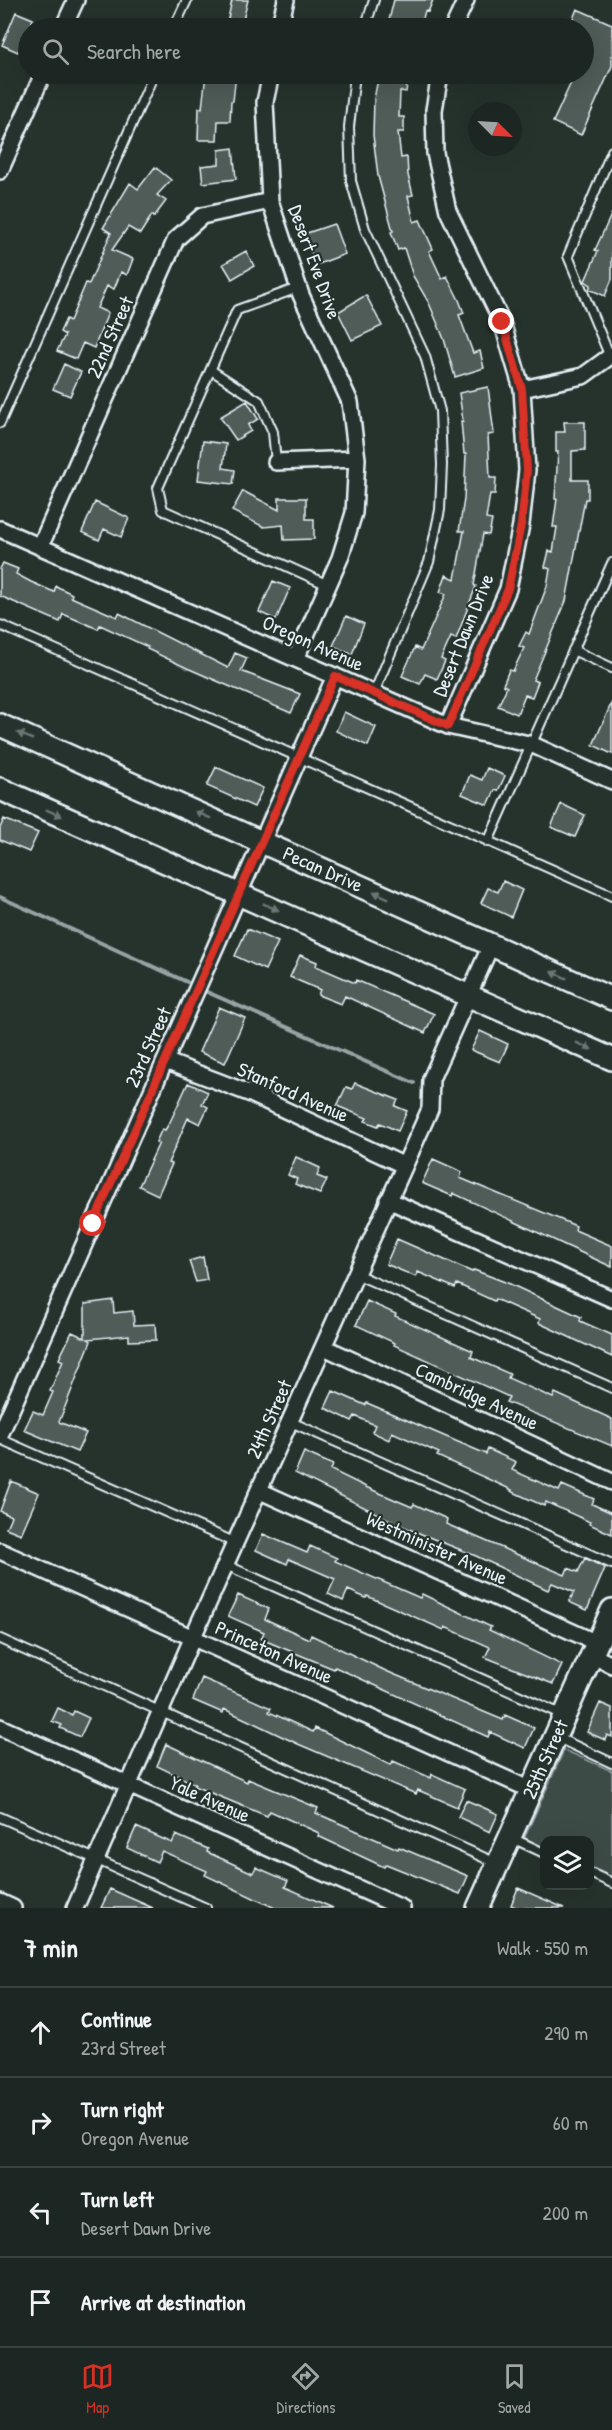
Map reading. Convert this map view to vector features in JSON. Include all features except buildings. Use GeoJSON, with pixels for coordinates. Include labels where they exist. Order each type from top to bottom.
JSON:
{"type":"FeatureCollection","features":[{"type":"Feature","properties":{"kind":"main road","name":"Pecan Drive"},"geometry":{"type":"LineString","coordinates":[[0,725],[612,999]]}},
{"type":"Feature","properties":{"kind":"main road"},"geometry":{"type":"LineString","coordinates":[[0,789],[612,1059]]}},
{"type":"Feature","properties":{"kind":"main road","name":"25th Street"},"geometry":{"type":"LineString","coordinates":[[478,1908],[612,1610]]}},
{"type":"Feature","properties":{"kind":"street"},"geometry":{"type":"LineString","coordinates":[[68,18],[76,0]]}},
{"type":"Feature","properties":{"kind":"street"},"geometry":{"type":"LineString","coordinates":[[282,18],[286,0]]}},
{"type":"Feature","properties":{"kind":"street"},"geometry":{"type":"LineString","coordinates":[[458,18],[466,0]]}},
{"type":"Feature","properties":{"kind":"street"},"geometry":{"type":"LineString","coordinates":[[0,171],[39,84]]}},
{"type":"Feature","properties":{"kind":"street","name":"Desert Eve Drive"},"geometry":{"type":"LineString","coordinates":[[269,84],[265,102],[270,201],[298,288],[350,402],[357,459],[354,513],[340,558],[297,658]]}},
{"type":"Feature","properties":{"kind":"street","name":"Desert Dawn Drive"},"geometry":{"type":"LineString","coordinates":[[438,84],[434,110],[435,153],[448,211],[502,322],[522,389],[527,471],[521,525],[508,589],[448,726]]}},
{"type":"Feature","properties":{"kind":"street","name":"22nd Street"},"geometry":{"type":"LineString","coordinates":[[40,547],[176,239],[202,216],[270,201]]}},
{"type":"Feature","properties":{"kind":"street"},"geometry":{"type":"LineString","coordinates":[[522,389],[584,376],[611,357]]}},
{"type":"Feature","properties":{"kind":"street"},"geometry":{"type":"LineString","coordinates":[[276,462],[357,459]]}},
{"type":"Feature","properties":{"kind":"street","name":"Oregon Avenue"},"geometry":{"type":"LineString","coordinates":[[0,529],[448,726],[533,745],[612,781]]}},
{"type":"Feature","properties":{"kind":"street","name":"23rd Street"},"geometry":{"type":"LineString","coordinates":[[0,1437],[335,676]]}},
{"type":"Feature","properties":{"kind":"street","name":"24th Street"},"geometry":{"type":"LineString","coordinates":[[75,1908],[192,1639],[430,1109],[431,1079],[491,945]]}},
{"type":"Feature","properties":{"kind":"street","name":"Stanford Avenue"},"geometry":{"type":"LineString","coordinates":[[165,1061],[251,1094],[403,1166]]}},
{"type":"Feature","properties":{"kind":"street"},"geometry":{"type":"LineString","coordinates":[[388,1200],[612,1299]]}},
{"type":"Feature","properties":{"kind":"street","name":"Cambridge Avenue"},"geometry":{"type":"LineString","coordinates":[[324,1347],[612,1482]]}},
{"type":"Feature","properties":{"kind":"street","name":"Westminister Avenue"},"geometry":{"type":"LineString","coordinates":[[260,1491],[594,1649],[612,1665]]}},
{"type":"Feature","properties":{"kind":"street","name":"Princeton Avenue"},"geometry":{"type":"LineString","coordinates":[[0,1551],[531,1790]]}},
{"type":"Feature","properties":{"kind":"street","name":"Yale Avenue"},"geometry":{"type":"LineString","coordinates":[[0,1727],[402,1908]]}},
{"type":"Feature","properties":{"kind":"street"},"geometry":{"type":"LineString","coordinates":[[0,1902],[13,1908]]}},
{"type":"Feature","properties":{"kind":"lane"},"geometry":{"type":"LineString","coordinates":[[179,18],[187,0]]}},
{"type":"Feature","properties":{"kind":"lane"},"geometry":{"type":"LineString","coordinates":[[368,18],[374,0]]}},
{"type":"Feature","properties":{"kind":"lane"},"geometry":{"type":"LineString","coordinates":[[0,423],[150,84]]}},
{"type":"Feature","properties":{"kind":"lane"},"geometry":{"type":"LineString","coordinates":[[354,84],[349,127],[351,181],[365,229],[425,356],[440,411],[442,465],[440,510],[429,562],[374,693]]}},
{"type":"Feature","properties":{"kind":"lane"},"geometry":{"type":"LineString","coordinates":[[611,357],[568,256],[612,151]]}},
{"type":"Feature","properties":{"kind":"lane"},"geometry":{"type":"LineString","coordinates":[[298,288],[237,310],[158,488],[163,510],[328,585]]}},
{"type":"Feature","properties":{"kind":"lane"},"geometry":{"type":"LineString","coordinates":[[211,370],[259,401],[273,432],[276,462]]}},
{"type":"Feature","properties":{"kind":"lane"},"geometry":{"type":"LineString","coordinates":[[488,842],[612,563]]}},
{"type":"Feature","properties":{"kind":"lane"},"geometry":{"type":"LineString","coordinates":[[0,625],[612,896]]}},
{"type":"Feature","properties":{"kind":"lane"},"geometry":{"type":"LineString","coordinates":[[573,650],[612,668]]}},
{"type":"Feature","properties":{"kind":"lane"},"geometry":{"type":"LineString","coordinates":[[356,1274],[612,1388]]}},
{"type":"Feature","properties":{"kind":"lane"},"geometry":{"type":"LineString","coordinates":[[291,1422],[612,1564]]}},
{"type":"Feature","properties":{"kind":"lane"},"geometry":{"type":"LineString","coordinates":[[0,1437],[236,1543]]}},
{"type":"Feature","properties":{"kind":"lane"},"geometry":{"type":"LineString","coordinates":[[226,1565],[564,1716]]}},
{"type":"Feature","properties":{"kind":"lane"},"geometry":{"type":"LineString","coordinates":[[0,1639],[498,1863]]}},
{"type":"Feature","properties":{"kind":"lane"},"geometry":{"type":"LineString","coordinates":[[555,1737],[612,1763]]}},
{"type":"Feature","properties":{"kind":"lane"},"geometry":{"type":"LineString","coordinates":[[0,1817],[206,1908]]}},
{"type":"Feature","properties":{"kind":"lane"},"geometry":{"type":"LineString","coordinates":[[510,1837],[540,1851]]}},
{"type":"Feature","properties":{"kind":"lane"},"geometry":{"type":"LineString","coordinates":[[594,1875],[612,1883]]}},
{"type":"Feature","properties":{"kind":"shaded area"},"geometry":{"type":"Polygon","coordinates":[[[564,1750],[612,1771],[612,1877],[594,1869],[594,1836],[540,1836],[540,1846],[524,1839],[564,1750]]]}},
{"type":"Feature","properties":{"kind":"waterway"},"geometry":{"type":"LineString","coordinates":[[0,897],[187,982]]}},
{"type":"Feature","properties":{"kind":"waterway"},"geometry":{"type":"LineString","coordinates":[[207,992],[414,1083]]}},
{"type":"Feature","properties":{"kind":"route"},"geometry":{"type":"LineString","coordinates":[[93,1224],[335,676],[448,726],[508,589],[521,525],[527,471],[522,389],[502,322]]}}]}
